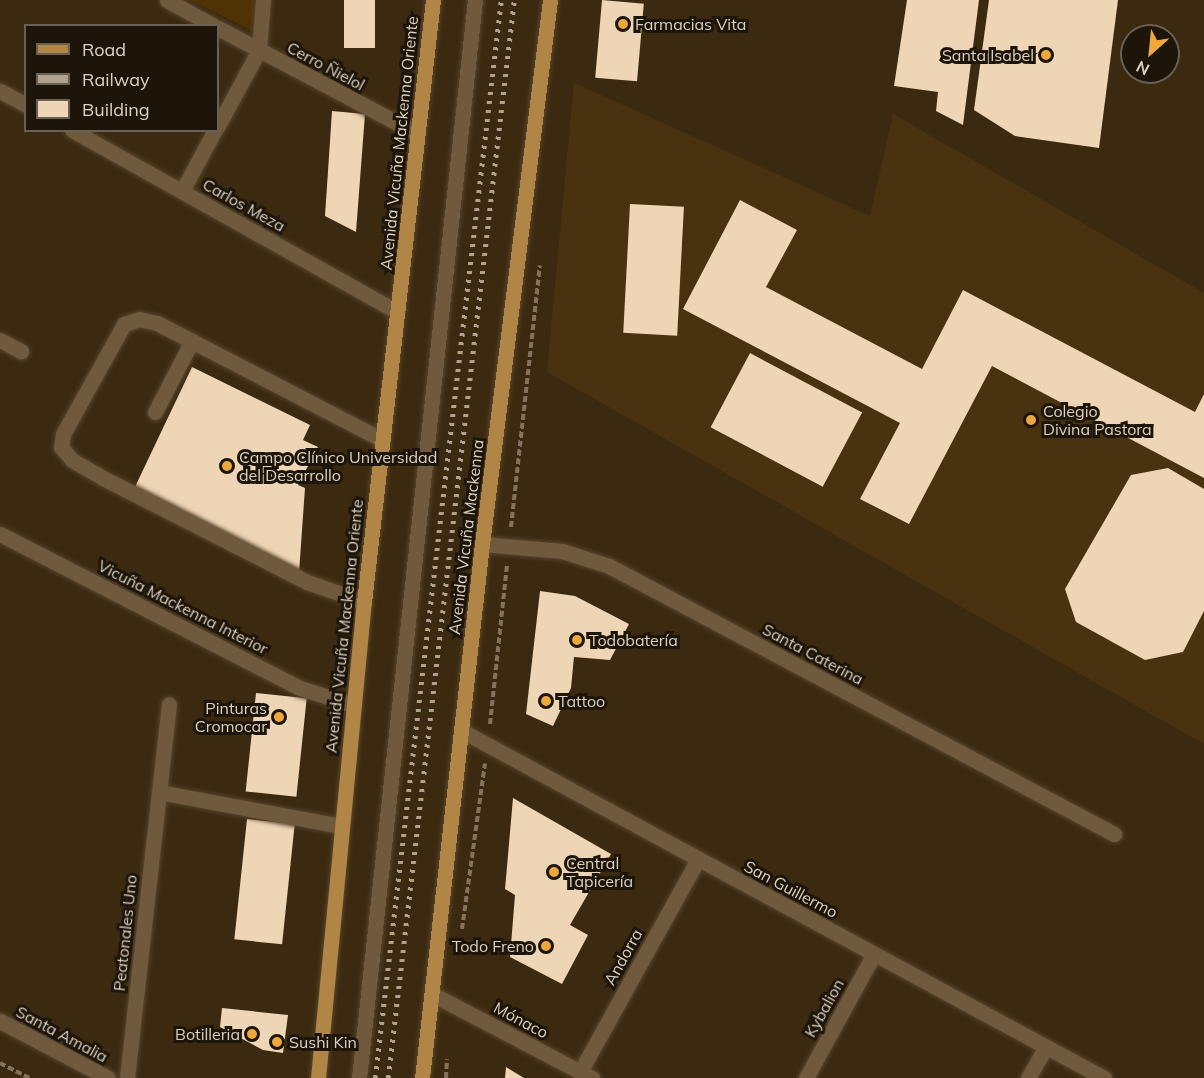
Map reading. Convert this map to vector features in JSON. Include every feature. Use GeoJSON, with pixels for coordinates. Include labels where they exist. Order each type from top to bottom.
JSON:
{"type":"FeatureCollection","features":[{"type":"Feature","properties":{"kind":"main road","name":"Avenida Vicuña Mackenna Oriente"},"geometry":{"type":"LineString","coordinates":[[318,1078],[353,705],[433,0]]}},
{"type":"Feature","properties":{"kind":"main road","name":"Avenida Vicuña Mackenna"},"geometry":{"type":"LineString","coordinates":[[422,1078],[482,544],[550,0]]}},
{"type":"Feature","properties":{"kind":"street","name":"Cerro Ñielol"},"geometry":{"type":"LineString","coordinates":[[167,0],[212,24]]}},
{"type":"Feature","properties":{"kind":"street"},"geometry":{"type":"LineString","coordinates":[[219,124],[259,50],[263,0]]}},
{"type":"Feature","properties":{"kind":"street"},"geometry":{"type":"LineString","coordinates":[[359,1078],[475,0]]}},
{"type":"Feature","properties":{"kind":"street","name":"Cerro Ñielol"},"geometry":{"type":"LineString","coordinates":[[219,28],[418,134]]}},
{"type":"Feature","properties":{"kind":"street"},"geometry":{"type":"LineString","coordinates":[[0,91],[24,104]]}},
{"type":"Feature","properties":{"kind":"street","name":"Carlos Meza"},"geometry":{"type":"LineString","coordinates":[[76,132],[398,312]]}},
{"type":"Feature","properties":{"kind":"street"},"geometry":{"type":"LineString","coordinates":[[182,191],[214,132]]}},
{"type":"Feature","properties":{"kind":"street"},"geometry":{"type":"LineString","coordinates":[[364,602],[307,582],[103,478],[72,460],[60,447],[63,434],[124,324],[139,319],[192,341],[383,440]]}},
{"type":"Feature","properties":{"kind":"street"},"geometry":{"type":"LineString","coordinates":[[0,340],[21,351]]}},
{"type":"Feature","properties":{"kind":"street"},"geometry":{"type":"LineString","coordinates":[[155,412],[192,341]]}},
{"type":"Feature","properties":{"kind":"street","name":"Vicuña Mackenna Interior"},"geometry":{"type":"LineString","coordinates":[[0,534],[300,688],[353,705]]}},
{"type":"Feature","properties":{"kind":"street","name":"Santa Caterina"},"geometry":{"type":"LineString","coordinates":[[482,544],[562,551],[609,566],[1114,834]]}},
{"type":"Feature","properties":{"kind":"street","name":"Peatonales Uno"},"geometry":{"type":"LineString","coordinates":[[127,1078],[169,704]]}},
{"type":"Feature","properties":{"kind":"street","name":"San Guillermo"},"geometry":{"type":"LineString","coordinates":[[462,731],[1104,1078]]}},
{"type":"Feature","properties":{"kind":"street"},"geometry":{"type":"LineString","coordinates":[[159,792],[341,826]]}},
{"type":"Feature","properties":{"kind":"street","name":"Andorra"},"geometry":{"type":"LineString","coordinates":[[586,1075],[698,859]]}},
{"type":"Feature","properties":{"kind":"street","name":"Kybalion"},"geometry":{"type":"LineString","coordinates":[[806,1078],[874,954]]}},
{"type":"Feature","properties":{"kind":"street","name":"Mónaco"},"geometry":{"type":"LineString","coordinates":[[432,994],[586,1075]]}},
{"type":"Feature","properties":{"kind":"street","name":"Santa Amalia"},"geometry":{"type":"LineString","coordinates":[[0,1021],[108,1078]]}},
{"type":"Feature","properties":{"kind":"street"},"geometry":{"type":"LineString","coordinates":[[1028,1078],[1046,1047]]}},
{"type":"Feature","properties":{"kind":"path"},"geometry":{"type":"LineString","coordinates":[[0,1063],[29,1078]]}},
{"type":"Feature","properties":{"kind":"shaded area"},"geometry":{"type":"Polygon","coordinates":[[[190,0],[260,0],[257,33],[190,0]]]}},
{"type":"Feature","properties":{"kind":"shaded area","name":"Colegio Divina Pastora"},"geometry":{"type":"Polygon","coordinates":[[[574,83],[870,216],[893,114],[1204,293],[1204,744],[547,372],[574,83]],[[750,353],[710,427],[822,487],[862,413],[750,353]]]}},
{"type":"Feature","properties":{"kind":"building"},"geometry":{"type":"Polygon","coordinates":[[[344,0],[375,0],[375,48],[344,48],[344,0]]]}},
{"type":"Feature","properties":{"kind":"building"},"geometry":{"type":"Polygon","coordinates":[[[602,0],[644,4],[637,81],[595,78],[602,0]]]}},
{"type":"Feature","properties":{"kind":"building"},"geometry":{"type":"Polygon","coordinates":[[[907,0],[979,0],[963,125],[936,111],[938,92],[894,86],[907,0]]]}},
{"type":"Feature","properties":{"kind":"building","name":"Santa Isabel"},"geometry":{"type":"Polygon","coordinates":[[[989,0],[1118,0],[1099,148],[1015,136],[974,110],[989,0]]]}},
{"type":"Feature","properties":{"kind":"building"},"geometry":{"type":"Polygon","coordinates":[[[332,111],[365,114],[356,232],[325,216],[332,111]]]}},
{"type":"Feature","properties":{"kind":"building"},"geometry":{"type":"Polygon","coordinates":[[[740,200],[797,230],[766,287],[922,369],[963,290],[1195,412],[1204,394],[1204,478],[992,366],[909,524],[860,499],[900,423],[683,309],[740,200]]]}},
{"type":"Feature","properties":{"kind":"building"},"geometry":{"type":"Polygon","coordinates":[[[630,204],[684,207],[677,336],[623,333],[630,204]]]}},
{"type":"Feature","properties":{"kind":"building"},"geometry":{"type":"Polygon","coordinates":[[[750,353],[862,413],[823,487],[711,427],[750,353]]]}},
{"type":"Feature","properties":{"kind":"building","name":"Campo Clínico Universidad del Desarrollo"},"geometry":{"type":"Polygon","coordinates":[[[192,367],[310,425],[303,440],[318,447],[298,485],[305,488],[299,573],[134,489],[192,367]]]}},
{"type":"Feature","properties":{"kind":"building"},"geometry":{"type":"Polygon","coordinates":[[[1168,468],[1204,489],[1204,611],[1183,652],[1145,660],[1076,622],[1065,589],[1131,475],[1168,468]]]}},
{"type":"Feature","properties":{"kind":"building","name":"Todobatería"},"geometry":{"type":"Polygon","coordinates":[[[540,591],[575,596],[629,624],[610,660],[574,657],[571,688],[553,726],[526,714],[540,591]]]}},
{"type":"Feature","properties":{"kind":"building"},"geometry":{"type":"Polygon","coordinates":[[[256,693],[307,698],[296,797],[246,791],[256,693]]]}},
{"type":"Feature","properties":{"kind":"building","name":"Central Tapicería"},"geometry":{"type":"Polygon","coordinates":[[[513,798],[611,854],[570,925],[588,935],[562,984],[510,957],[515,895],[505,889],[513,798]]]}},
{"type":"Feature","properties":{"kind":"building"},"geometry":{"type":"Polygon","coordinates":[[[247,819],[295,824],[282,944],[234,939],[247,819]]]}},
{"type":"Feature","properties":{"kind":"building"},"geometry":{"type":"Polygon","coordinates":[[[222,1008],[288,1015],[283,1053],[263,1050],[220,1027],[222,1008]]]}},
{"type":"Feature","properties":{"kind":"building"},"geometry":{"type":"Polygon","coordinates":[[[506,1067],[524,1078],[505,1078],[506,1067]]]}},
{"type":"Feature","properties":{"kind":"railway"},"geometry":{"type":"LineString","coordinates":[[375,1078],[501,0]]}},
{"type":"Feature","properties":{"kind":"railway"},"geometry":{"type":"LineString","coordinates":[[388,1078],[514,0]]}},
{"type":"Feature","properties":{"kind":"place","name":"Farmacias Vita"},"geometry":{"type":"Point","coordinates":[623,24]}},
{"type":"Feature","properties":{"kind":"place","name":"Santa Isabel"},"geometry":{"type":"Point","coordinates":[1046,55]}},
{"type":"Feature","properties":{"kind":"place","name":"Colegio Divina Pastora"},"geometry":{"type":"Point","coordinates":[1031,420]}},
{"type":"Feature","properties":{"kind":"place","name":"Campo Clínico Universidad del Desarrollo"},"geometry":{"type":"Point","coordinates":[227,466]}},
{"type":"Feature","properties":{"kind":"place","name":"Todobatería"},"geometry":{"type":"Point","coordinates":[577,640]}},
{"type":"Feature","properties":{"kind":"place","name":"Tattoo"},"geometry":{"type":"Point","coordinates":[546,701]}},
{"type":"Feature","properties":{"kind":"place","name":"Pinturas Cromocar"},"geometry":{"type":"Point","coordinates":[279,717]}},
{"type":"Feature","properties":{"kind":"place","name":"Central Tapicería"},"geometry":{"type":"Point","coordinates":[554,872]}},
{"type":"Feature","properties":{"kind":"place","name":"Todo Freno"},"geometry":{"type":"Point","coordinates":[546,946]}},
{"type":"Feature","properties":{"kind":"place","name":"Botilleria"},"geometry":{"type":"Point","coordinates":[252,1034]}},
{"type":"Feature","properties":{"kind":"place","name":"Sushi Kin"},"geometry":{"type":"Point","coordinates":[277,1042]}}]}
